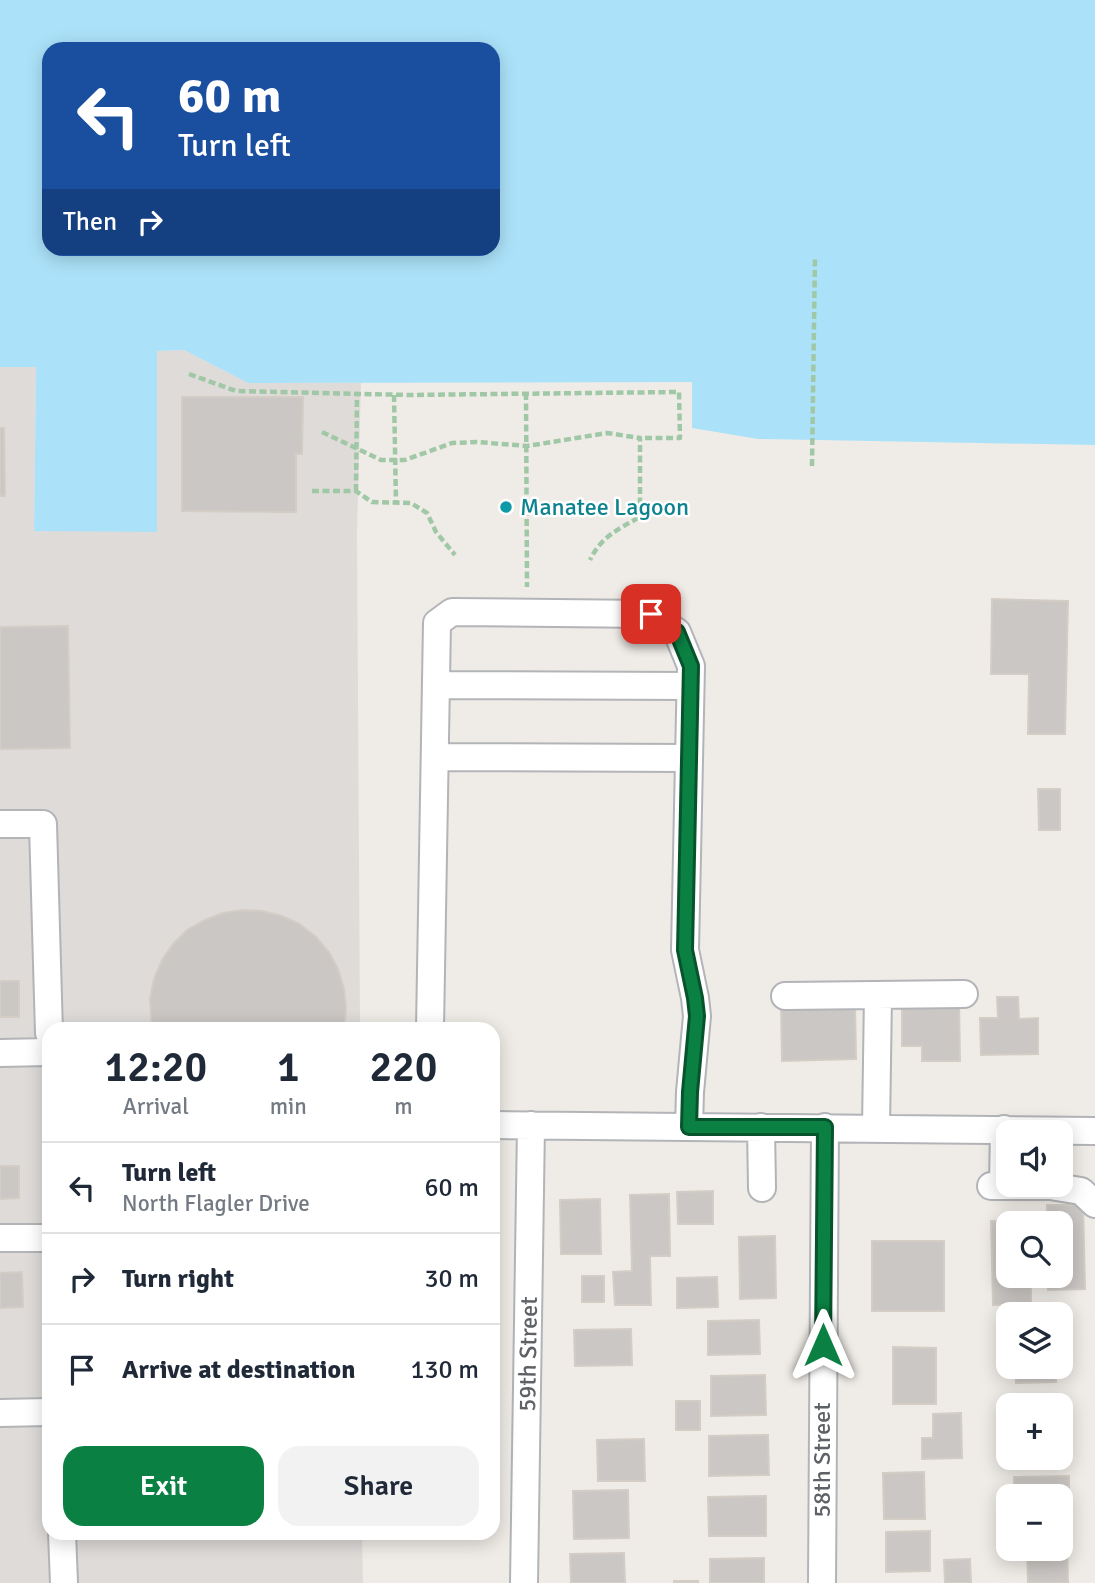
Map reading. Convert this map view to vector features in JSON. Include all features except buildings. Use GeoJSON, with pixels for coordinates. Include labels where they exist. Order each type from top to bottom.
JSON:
{"type":"FeatureCollection","features":[{"type":"Feature","properties":{"kind":"street"},"geometry":{"type":"LineString","coordinates":[[430,1022],[436,623],[452,612],[651,614],[677,632],[691,666],[685,950],[697,1016],[689,1127]]}},
{"type":"Feature","properties":{"kind":"street"},"geometry":{"type":"LineString","coordinates":[[436,685],[690,685]]}},
{"type":"Feature","properties":{"kind":"street"},"geometry":{"type":"LineString","coordinates":[[435,757],[689,758]]}},
{"type":"Feature","properties":{"kind":"street"},"geometry":{"type":"LineString","coordinates":[[0,824],[43,824],[49,1022]]}},
{"type":"Feature","properties":{"kind":"street"},"geometry":{"type":"LineString","coordinates":[[785,996],[964,994]]}},
{"type":"Feature","properties":{"kind":"street"},"geometry":{"type":"LineString","coordinates":[[876,1128],[878,995]]}},
{"type":"Feature","properties":{"kind":"street"},"geometry":{"type":"LineString","coordinates":[[0,1053],[42,1052]]}},
{"type":"Feature","properties":{"kind":"street"},"geometry":{"type":"LineString","coordinates":[[500,1125],[996,1129]]}},
{"type":"Feature","properties":{"kind":"street","name":"59th Street"},"geometry":{"type":"LineString","coordinates":[[524,1583],[531,1125]]}},
{"type":"Feature","properties":{"kind":"street"},"geometry":{"type":"LineString","coordinates":[[761,1127],[762,1188]]}},
{"type":"Feature","properties":{"kind":"street","name":"58th Street"},"geometry":{"type":"LineString","coordinates":[[822,1583],[825,1127]]}},
{"type":"Feature","properties":{"kind":"street"},"geometry":{"type":"LineString","coordinates":[[1073,1130],[1095,1130]]}},
{"type":"Feature","properties":{"kind":"street"},"geometry":{"type":"LineString","coordinates":[[1073,1190],[1081,1191],[1095,1204]]}},
{"type":"Feature","properties":{"kind":"street"},"geometry":{"type":"LineString","coordinates":[[0,1238],[42,1238]]}},
{"type":"Feature","properties":{"kind":"street"},"geometry":{"type":"LineString","coordinates":[[0,1413],[42,1412]]}},
{"type":"Feature","properties":{"kind":"street"},"geometry":{"type":"LineString","coordinates":[[62,1540],[64,1583]]}},
{"type":"Feature","properties":{"kind":"path"},"geometry":{"type":"LineString","coordinates":[[812,466],[815,256]]}},
{"type":"Feature","properties":{"kind":"path"},"geometry":{"type":"LineString","coordinates":[[189,374],[236,391],[394,395],[679,391],[680,438],[640,438],[607,433],[527,446],[452,443],[405,460],[380,460],[322,432]]}},
{"type":"Feature","properties":{"kind":"path"},"geometry":{"type":"LineString","coordinates":[[526,393],[528,612]]}},
{"type":"Feature","properties":{"kind":"path"},"geometry":{"type":"LineString","coordinates":[[356,491],[357,394]]}},
{"type":"Feature","properties":{"kind":"path"},"geometry":{"type":"LineString","coordinates":[[394,395],[393,460],[396,503]]}},
{"type":"Feature","properties":{"kind":"path"},"geometry":{"type":"LineString","coordinates":[[590,560],[596,547],[606,536],[640,517],[640,438]]}},
{"type":"Feature","properties":{"kind":"path"},"geometry":{"type":"LineString","coordinates":[[312,491],[356,491],[372,502],[411,503],[427,513],[436,531],[455,555]]}},
{"type":"Feature","properties":{"kind":"shaded area"},"geometry":{"type":"Polygon","coordinates":[[[184,350],[248,383],[361,383],[357,532],[360,1022],[42,1022],[42,1540],[362,1540],[363,1583],[0,1583],[0,367],[36,366],[34,531],[157,531],[157,351],[184,350]]]}},
{"type":"Feature","properties":{"kind":"water"},"geometry":{"type":"Polygon","coordinates":[[[0,0],[1095,0],[1095,445],[758,439],[692,428],[692,382],[248,383],[184,350],[157,351],[157,532],[34,531],[36,367],[0,367],[0,0]]]}},
{"type":"Feature","properties":{"kind":"place","name":"Manatee Lagoon"},"geometry":{"type":"Point","coordinates":[506,507]}},
{"type":"Feature","properties":{"kind":"route"},"geometry":{"type":"LineString","coordinates":[[651,614],[677,632],[691,666],[685,950],[697,1016],[689,1127],[825,1127],[823,1345]]}}]}
